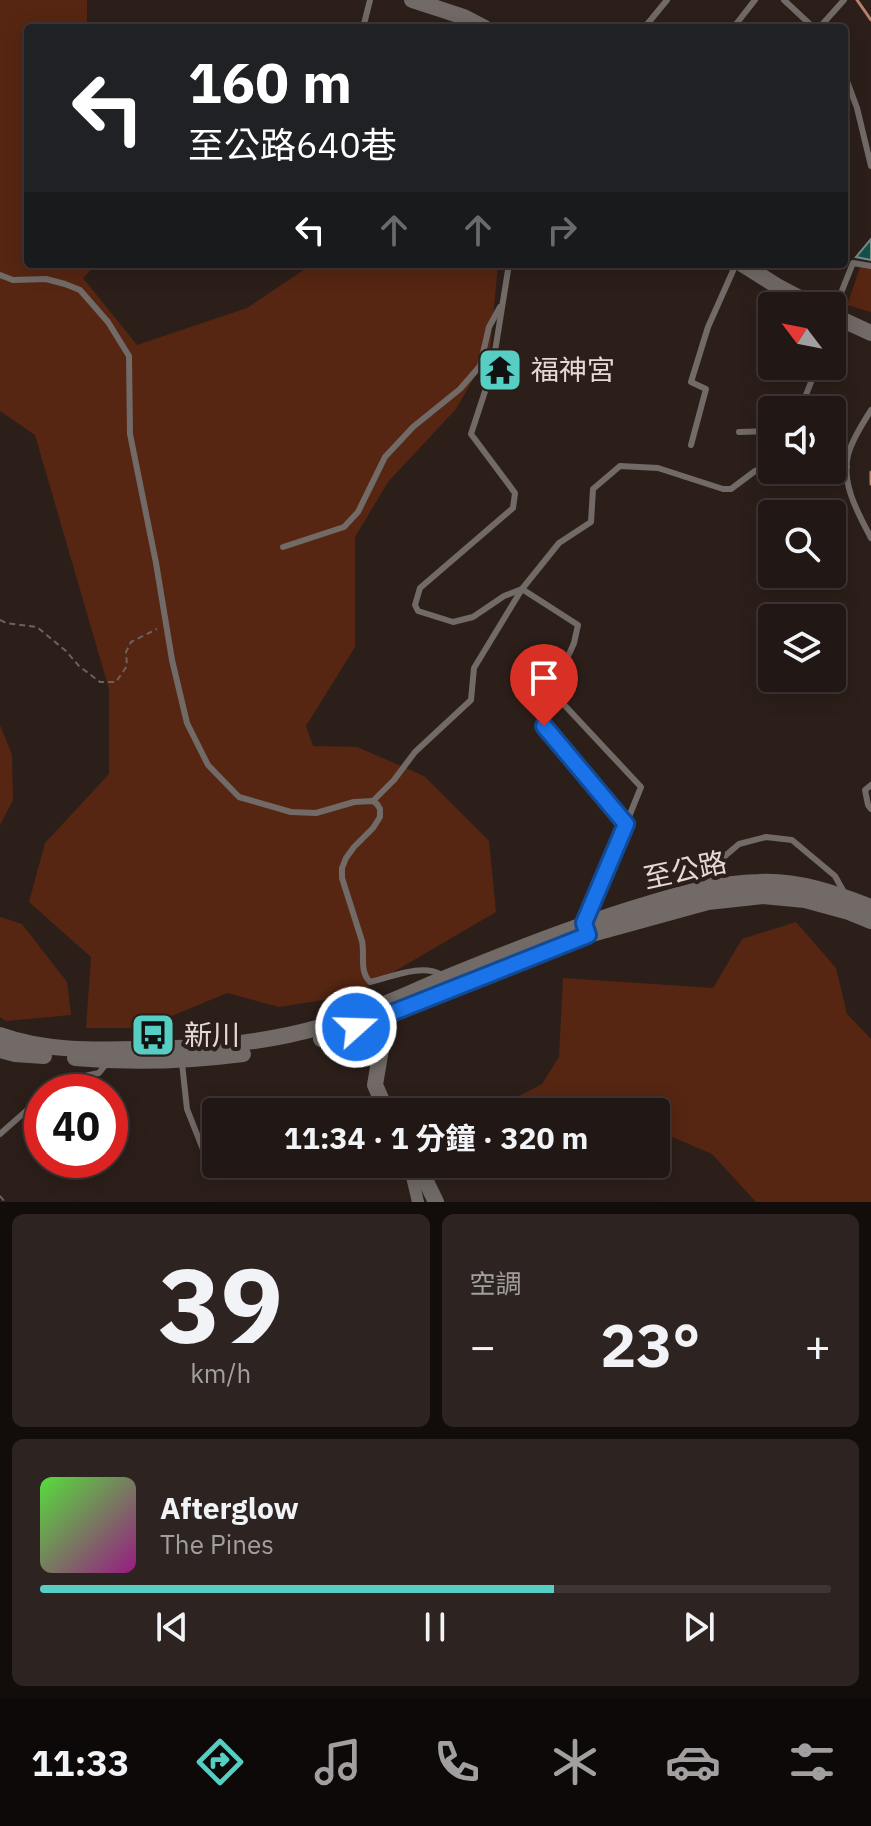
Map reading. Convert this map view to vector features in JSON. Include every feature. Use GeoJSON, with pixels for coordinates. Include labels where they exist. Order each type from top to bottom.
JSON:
{"type":"FeatureCollection","features":[{"type":"Feature","properties":{"kind":"street"},"geometry":{"type":"LineString","coordinates":[[412,0],[477,24]]}},
{"type":"Feature","properties":{"kind":"street"},"geometry":{"type":"LineString","coordinates":[[748,268],[788,292]]}},
{"type":"Feature","properties":{"kind":"street"},"geometry":{"type":"LineString","coordinates":[[846,324],[871,333]]}},
{"type":"Feature","properties":{"kind":"street","name":"至公路"},"geometry":{"type":"LineString","coordinates":[[0,1035],[13,1051],[182,1054],[216,1058],[283,1049],[329,1036],[586,929],[760,882],[801,885],[871,907]]}},
{"type":"Feature","properties":{"kind":"street","name":"至公路"},"geometry":{"type":"LineString","coordinates":[[707,895],[805,900],[871,921]]}},
{"type":"Feature","properties":{"kind":"street"},"geometry":{"type":"LineString","coordinates":[[381,1098],[375,1085],[384,1031],[382,1012]]}},
{"type":"Feature","properties":{"kind":"street"},"geometry":{"type":"LineString","coordinates":[[414,1178],[418,1202]]}},
{"type":"Feature","properties":{"kind":"street"},"geometry":{"type":"LineString","coordinates":[[424,1178],[436,1202]]}},
{"type":"Feature","properties":{"kind":"lane"},"geometry":{"type":"LineString","coordinates":[[364,24],[370,0]]}},
{"type":"Feature","properties":{"kind":"lane"},"geometry":{"type":"LineString","coordinates":[[647,24],[667,0]]}},
{"type":"Feature","properties":{"kind":"lane"},"geometry":{"type":"LineString","coordinates":[[736,24],[755,0]]}},
{"type":"Feature","properties":{"kind":"lane"},"geometry":{"type":"LineString","coordinates":[[784,0],[811,24]]}},
{"type":"Feature","properties":{"kind":"lane"},"geometry":{"type":"LineString","coordinates":[[820,24],[844,0]]}},
{"type":"Feature","properties":{"kind":"lane"},"geometry":{"type":"LineString","coordinates":[[848,84],[871,166]]}},
{"type":"Feature","properties":{"kind":"lane"},"geometry":{"type":"LineString","coordinates":[[843,292],[853,263],[871,266]]}},
{"type":"Feature","properties":{"kind":"lane"},"geometry":{"type":"LineString","coordinates":[[508,268],[492,370],[471,434],[515,493],[513,508],[420,588],[415,605],[418,611],[453,622],[473,617],[504,596],[522,589]]}},
{"type":"Feature","properties":{"kind":"lane"},"geometry":{"type":"LineString","coordinates":[[691,445],[706,389],[691,382],[708,327],[734,268]]}},
{"type":"Feature","properties":{"kind":"lane"},"geometry":{"type":"LineString","coordinates":[[0,275],[13,280],[46,279],[80,290],[108,322],[129,356],[130,434],[172,660],[187,723],[208,765],[239,797],[291,812],[316,813],[354,802],[373,801],[415,752],[471,700],[474,668],[522,589],[559,543],[591,522],[593,489],[620,466],[658,468],[723,489],[731,489],[758,470]]}},
{"type":"Feature","properties":{"kind":"lane"},"geometry":{"type":"LineString","coordinates":[[283,547],[344,527],[358,512],[385,457],[413,427],[460,389],[480,366],[489,327],[503,300]]}},
{"type":"Feature","properties":{"kind":"lane"},"geometry":{"type":"LineString","coordinates":[[871,410],[848,454],[846,480],[871,538]]}},
{"type":"Feature","properties":{"kind":"lane"},"geometry":{"type":"LineString","coordinates":[[739,432],[758,431]]}},
{"type":"Feature","properties":{"kind":"lane"},"geometry":{"type":"LineString","coordinates":[[522,589],[578,625],[544,726],[626,824]]}},
{"type":"Feature","properties":{"kind":"lane"},"geometry":{"type":"LineString","coordinates":[[555,695],[641,787],[586,929]]}},
{"type":"Feature","properties":{"kind":"lane"},"geometry":{"type":"LineString","coordinates":[[871,785],[865,790],[871,809]]}},
{"type":"Feature","properties":{"kind":"lane"},"geometry":{"type":"LineString","coordinates":[[373,801],[380,809],[380,817],[354,847],[342,868],[342,878],[362,941],[365,977],[370,982],[433,969],[449,984]]}},
{"type":"Feature","properties":{"kind":"lane"},"geometry":{"type":"LineString","coordinates":[[707,895],[712,867],[739,844],[766,837],[792,840],[835,876],[847,897]]}},
{"type":"Feature","properties":{"kind":"lane"},"geometry":{"type":"LineString","coordinates":[[182,1054],[187,1109],[202,1147]]}},
{"type":"Feature","properties":{"kind":"lane"},"geometry":{"type":"LineString","coordinates":[[94,1074],[99,1073],[109,1055]]}},
{"type":"Feature","properties":{"kind":"lane"},"geometry":{"type":"LineString","coordinates":[[0,1134],[24,1113]]}},
{"type":"Feature","properties":{"kind":"path"},"geometry":{"type":"LineString","coordinates":[[0,620],[37,627],[100,682],[116,682],[127,666],[126,652],[131,642],[166,626]]}},
{"type":"Feature","properties":{"kind":"path"},"geometry":{"type":"LineString","coordinates":[[0,1196],[5,1202]]}},
{"type":"Feature","properties":{"kind":"shaded area"},"geometry":{"type":"Polygon","coordinates":[[[0,0],[87,0],[87,24],[24,24],[24,268],[93,268],[83,278],[137,345],[247,308],[306,268],[498,268],[490,350],[456,409],[388,482],[355,537],[355,647],[306,726],[313,746],[357,747],[424,776],[489,841],[496,912],[354,995],[279,1007],[227,993],[143,1028],[86,1028],[91,957],[29,902],[45,843],[109,774],[109,689],[35,435],[0,411],[0,0]]]}},
{"type":"Feature","properties":{"kind":"shaded area"},"geometry":{"type":"Polygon","coordinates":[[[862,262],[871,265],[871,312],[847,305],[862,262]]]}},
{"type":"Feature","properties":{"kind":"shaded area"},"geometry":{"type":"Polygon","coordinates":[[[0,725],[12,755],[13,800],[0,825],[0,725]]]}},
{"type":"Feature","properties":{"kind":"shaded area"},"geometry":{"type":"Polygon","coordinates":[[[0,917],[22,924],[67,982],[71,1015],[6,1021],[0,1017],[0,917]]]}},
{"type":"Feature","properties":{"kind":"shaded area"},"geometry":{"type":"Polygon","coordinates":[[[796,922],[836,968],[847,1014],[871,1039],[871,1202],[756,1202],[712,1154],[670,1136],[670,1098],[515,1098],[542,1084],[559,1057],[563,978],[713,988],[742,939],[796,922]]]}},
{"type":"Feature","properties":{"kind":"building"},"geometry":{"type":"Polygon","coordinates":[[[871,239],[871,260],[856,257],[871,239]]]}},
{"type":"Feature","properties":{"kind":"waterway"},"geometry":{"type":"LineString","coordinates":[[857,0],[871,20]]}},
{"type":"Feature","properties":{"kind":"waterway"},"geometry":{"type":"LineString","coordinates":[[871,472],[871,484]]}},
{"type":"Feature","properties":{"kind":"place","name":"福神宮"},"geometry":{"type":"Point","coordinates":[500,370]}},
{"type":"Feature","properties":{"kind":"place","name":"新川"},"geometry":{"type":"Point","coordinates":[153,1035]}},
{"type":"Feature","properties":{"kind":"route"},"geometry":{"type":"LineString","coordinates":[[356,1027],[588,935],[584,923],[626,824],[544,726]]}}]}
